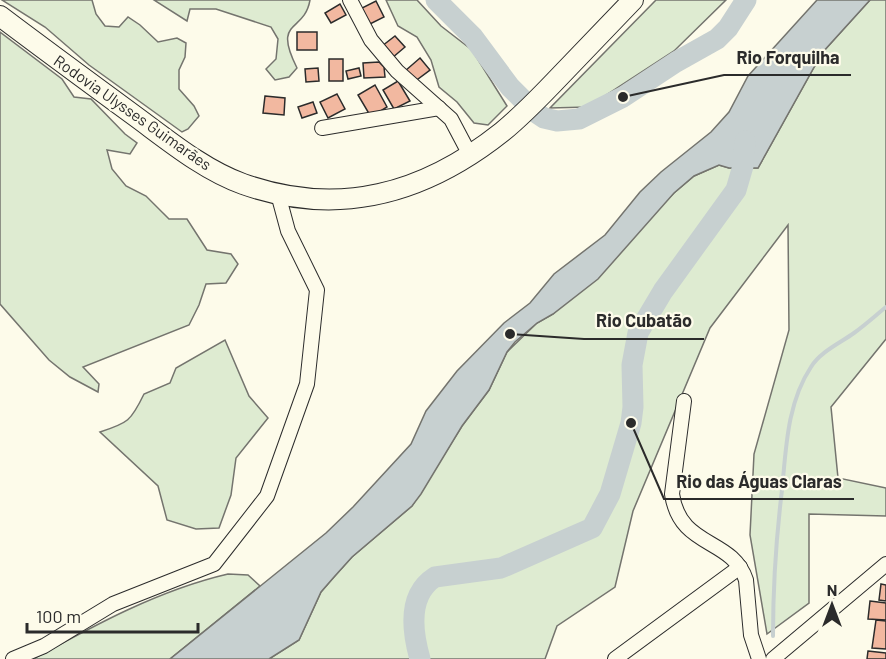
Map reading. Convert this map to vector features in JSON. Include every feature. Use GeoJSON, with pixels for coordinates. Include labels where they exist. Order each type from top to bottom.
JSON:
{"type":"FeatureCollection","features":[{"type":"Feature","properties":{"kind":"highway","name":"Rodovia Ulysses Guimarães"},"geometry":{"type":"LineString","coordinates":[[0,16],[169,141],[210,168],[242,184],[278,194],[316,199],[355,200],[392,192],[439,175],[489,142],[518,119],[633,0]]}},
{"type":"Feature","properties":{"kind":"street"},"geometry":{"type":"LineString","coordinates":[[350,0],[371,40],[397,71],[451,119],[470,155]]}},
{"type":"Feature","properties":{"kind":"street"},"geometry":{"type":"LineString","coordinates":[[322,128],[439,108]]}},
{"type":"Feature","properties":{"kind":"street"},"geometry":{"type":"LineString","coordinates":[[13,659],[44,646],[113,604],[214,564],[267,496],[307,384],[317,290],[288,231],[278,194]]}},
{"type":"Feature","properties":{"kind":"street"},"geometry":{"type":"LineString","coordinates":[[684,401],[672,494],[674,504],[686,528],[726,554],[740,567],[746,580],[751,635],[759,659]]}},
{"type":"Feature","properties":{"kind":"street"},"geometry":{"type":"LineString","coordinates":[[773,659],[886,564]]}},
{"type":"Feature","properties":{"kind":"street"},"geometry":{"type":"LineString","coordinates":[[615,659],[740,567]]}},
{"type":"Feature","properties":{"kind":"green space"},"geometry":{"type":"Polygon","coordinates":[[[2,0],[92,0],[96,14],[105,26],[119,27],[128,17],[158,42],[177,38],[186,43],[185,57],[179,70],[179,89],[194,106],[199,116],[188,129],[182,132],[89,65],[45,27],[2,0]]]}},
{"type":"Feature","properties":{"kind":"green space"},"geometry":{"type":"Polygon","coordinates":[[[154,0],[310,0],[307,11],[289,33],[290,52],[297,68],[289,77],[275,80],[266,69],[276,59],[278,39],[271,27],[216,9],[190,9],[187,21],[154,0]]]}},
{"type":"Feature","properties":{"kind":"green space"},"geometry":{"type":"Polygon","coordinates":[[[386,0],[417,0],[441,26],[472,50],[507,106],[488,125],[474,123],[457,102],[439,87],[431,60],[417,37],[398,26],[386,0]]]}},
{"type":"Feature","properties":{"kind":"green space"},"geometry":{"type":"Polygon","coordinates":[[[656,0],[726,0],[674,51],[588,107],[550,108],[656,0]]]}},
{"type":"Feature","properties":{"kind":"green space"},"geometry":{"type":"Polygon","coordinates":[[[870,0],[886,0],[886,339],[831,407],[838,478],[886,488],[886,516],[809,514],[809,603],[767,634],[750,535],[754,454],[789,330],[788,225],[710,328],[633,511],[615,587],[557,626],[545,659],[269,659],[299,640],[321,592],[352,557],[412,506],[462,426],[489,390],[507,352],[537,323],[553,314],[674,193],[694,176],[719,165],[729,168],[758,168],[822,53],[870,0]]]}},
{"type":"Feature","properties":{"kind":"green space"},"geometry":{"type":"Polygon","coordinates":[[[0,32],[62,79],[74,97],[91,99],[137,143],[130,154],[107,150],[112,169],[126,186],[146,196],[169,219],[187,219],[207,250],[231,254],[238,264],[226,283],[206,284],[189,325],[83,367],[99,384],[98,392],[70,377],[49,360],[0,304],[0,32]]]}},
{"type":"Feature","properties":{"kind":"green space"},"geometry":{"type":"Polygon","coordinates":[[[225,340],[249,396],[268,418],[236,458],[231,495],[219,528],[196,529],[167,520],[158,486],[100,432],[128,420],[144,394],[170,383],[176,368],[225,340]]]}},
{"type":"Feature","properties":{"kind":"green space"},"geometry":{"type":"Polygon","coordinates":[[[228,574],[248,575],[260,586],[170,659],[33,659],[104,621],[152,599],[228,574]]]}},
{"type":"Feature","properties":{"kind":"shaded area"},"geometry":{"type":"Polygon","coordinates":[[[817,0],[870,0],[822,53],[758,168],[729,168],[719,165],[694,176],[674,193],[598,279],[553,314],[537,323],[515,342],[507,352],[489,390],[462,426],[421,494],[412,506],[352,557],[321,592],[299,640],[269,659],[170,659],[326,533],[353,507],[411,444],[426,411],[457,371],[504,323],[530,303],[554,274],[605,235],[640,192],[661,172],[711,132],[729,112],[748,76],[817,0]]]}},
{"type":"Feature","properties":{"kind":"building"},"geometry":{"type":"Polygon","coordinates":[[[376,1],[384,17],[368,25],[360,9],[376,1]]]}},
{"type":"Feature","properties":{"kind":"building"},"geometry":{"type":"Polygon","coordinates":[[[340,4],[346,15],[331,23],[325,13],[340,4]]]}},
{"type":"Feature","properties":{"kind":"building"},"geometry":{"type":"Polygon","coordinates":[[[297,32],[317,32],[317,50],[297,50],[297,32]]]}},
{"type":"Feature","properties":{"kind":"building"},"geometry":{"type":"Polygon","coordinates":[[[395,36],[405,47],[392,58],[382,46],[395,36]]]}},
{"type":"Feature","properties":{"kind":"building"},"geometry":{"type":"Polygon","coordinates":[[[420,58],[430,70],[414,82],[405,71],[420,58]]]}},
{"type":"Feature","properties":{"kind":"building"},"geometry":{"type":"Polygon","coordinates":[[[329,59],[343,59],[343,81],[329,81],[329,59]]]}},
{"type":"Feature","properties":{"kind":"building"},"geometry":{"type":"Polygon","coordinates":[[[379,62],[384,67],[385,77],[364,78],[363,63],[379,62]]]}},
{"type":"Feature","properties":{"kind":"building"},"geometry":{"type":"Polygon","coordinates":[[[318,68],[319,81],[306,82],[305,69],[318,68]]]}},
{"type":"Feature","properties":{"kind":"building"},"geometry":{"type":"Polygon","coordinates":[[[359,68],[361,76],[348,79],[346,71],[359,68]]]}},
{"type":"Feature","properties":{"kind":"building"},"geometry":{"type":"Polygon","coordinates":[[[398,81],[410,101],[394,109],[383,90],[398,81]]]}},
{"type":"Feature","properties":{"kind":"building"},"geometry":{"type":"Polygon","coordinates":[[[375,85],[387,107],[371,117],[358,95],[375,85]]]}},
{"type":"Feature","properties":{"kind":"building"},"geometry":{"type":"Polygon","coordinates":[[[337,94],[345,109],[328,118],[320,102],[337,94]]]}},
{"type":"Feature","properties":{"kind":"building"},"geometry":{"type":"Polygon","coordinates":[[[265,96],[285,98],[284,115],[263,113],[265,96]]]}},
{"type":"Feature","properties":{"kind":"building"},"geometry":{"type":"Polygon","coordinates":[[[313,102],[317,113],[302,118],[298,107],[313,102]]]}},
{"type":"Feature","properties":{"kind":"building"},"geometry":{"type":"Polygon","coordinates":[[[881,584],[886,585],[886,601],[879,600],[881,584]]]}},
{"type":"Feature","properties":{"kind":"building"},"geometry":{"type":"Polygon","coordinates":[[[870,601],[886,603],[886,620],[868,619],[870,601]]]}},
{"type":"Feature","properties":{"kind":"building"},"geometry":{"type":"Polygon","coordinates":[[[876,620],[886,621],[886,649],[872,648],[876,620]]]}},
{"type":"Feature","properties":{"kind":"building"},"geometry":{"type":"Polygon","coordinates":[[[868,651],[886,653],[886,659],[867,659],[868,651]]]}},
{"type":"Feature","properties":{"kind":"waterway"},"geometry":{"type":"LineString","coordinates":[[436,0],[473,37],[510,87],[535,112],[544,118],[557,121],[579,119],[623,97],[676,62],[717,39],[728,28],[746,0]]}},
{"type":"Feature","properties":{"kind":"waterway"},"geometry":{"type":"LineString","coordinates":[[420,659],[414,625],[416,603],[420,593],[435,577],[501,568],[592,528],[610,494],[631,423],[632,365],[638,333],[663,291],[736,190],[743,166],[745,141]]}},
{"type":"Feature","properties":{"kind":"waterway"},"geometry":{"type":"LineString","coordinates":[[773,636],[778,527],[789,427],[797,396],[815,362],[886,307]]}},
{"type":"Feature","properties":{"kind":"place","name":"Rio Forquilha"},"geometry":{"type":"Point","coordinates":[623,97]}},
{"type":"Feature","properties":{"kind":"place","name":"Rio Cubatão"},"geometry":{"type":"Point","coordinates":[510,334]}},
{"type":"Feature","properties":{"kind":"place","name":"Rio das Águas Claras"},"geometry":{"type":"Point","coordinates":[631,423]}}]}
